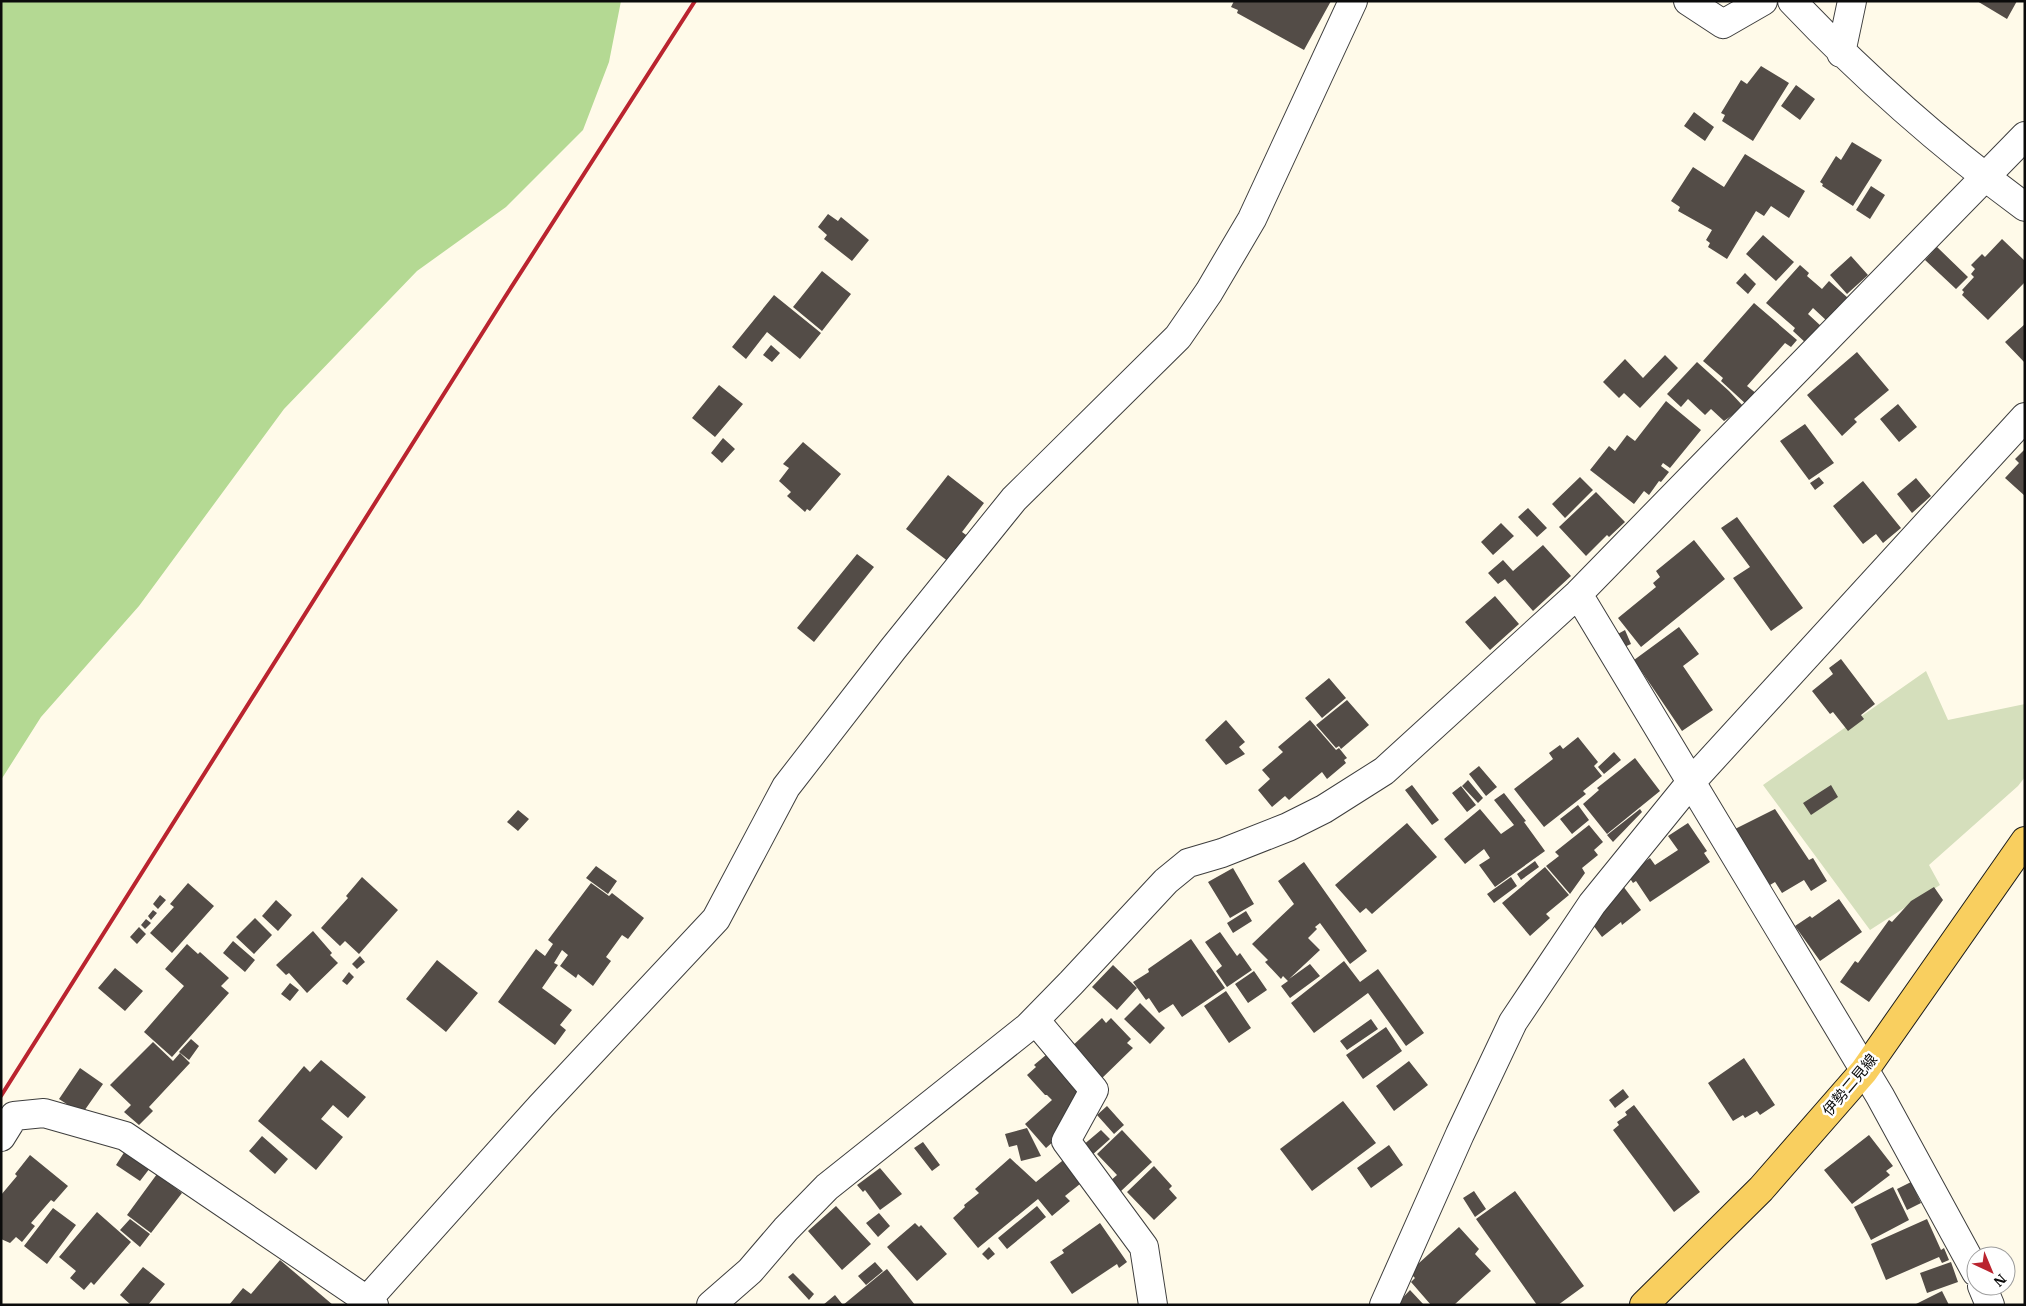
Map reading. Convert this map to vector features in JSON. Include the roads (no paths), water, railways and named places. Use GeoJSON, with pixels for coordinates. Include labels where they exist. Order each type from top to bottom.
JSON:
{"type":"FeatureCollection","features":[{"type":"Feature","properties":{"kind":"main road","name":"伊勢二見線"},"geometry":{"type":"LineString","coordinates":[[1644,1305],[1762,1189],[1864,1071],[2025,841]]}},
{"type":"Feature","properties":{"kind":"street"},"geometry":{"type":"LineString","coordinates":[[1,1137],[14,1116],[44,1113],[125,1136],[371,1302],[541,1106],[716,919],[786,787],[893,649],[1014,499],[1178,337],[1209,292],[1252,219],[1353,1]]}},
{"type":"Feature","properties":{"kind":"street"},"geometry":{"type":"LineString","coordinates":[[1688,1],[1722,24],[1763,1]]}},
{"type":"Feature","properties":{"kind":"street"},"geometry":{"type":"LineString","coordinates":[[1792,1],[1841,53],[1911,118],[1985,178],[2025,207]]}},
{"type":"Feature","properties":{"kind":"street"},"geometry":{"type":"LineString","coordinates":[[1841,53],[1852,1]]}},
{"type":"Feature","properties":{"kind":"street"},"geometry":{"type":"LineString","coordinates":[[711,1305],[750,1271],[786,1228],[827,1187],[1035,1020],[1166,881],[1188,864],[1288,827],[1324,809],[1384,771],[1578,594],[2025,136]]}},
{"type":"Feature","properties":{"kind":"street"},"geometry":{"type":"LineString","coordinates":[[1384,1305],[1460,1134],[1514,1022],[1592,904],[1691,782],[2025,417]]}},
{"type":"Feature","properties":{"kind":"street"},"geometry":{"type":"LineString","coordinates":[[1578,594],[1864,1071],[1966,1254]]}},
{"type":"Feature","properties":{"kind":"street"},"geometry":{"type":"LineString","coordinates":[[1035,1020],[1094,1090],[1066,1141],[1144,1247],[1153,1305]]}},
{"type":"Feature","properties":{"kind":"railway"},"geometry":{"type":"LineString","coordinates":[[1,1096],[505,297],[695,1]]}}]}
